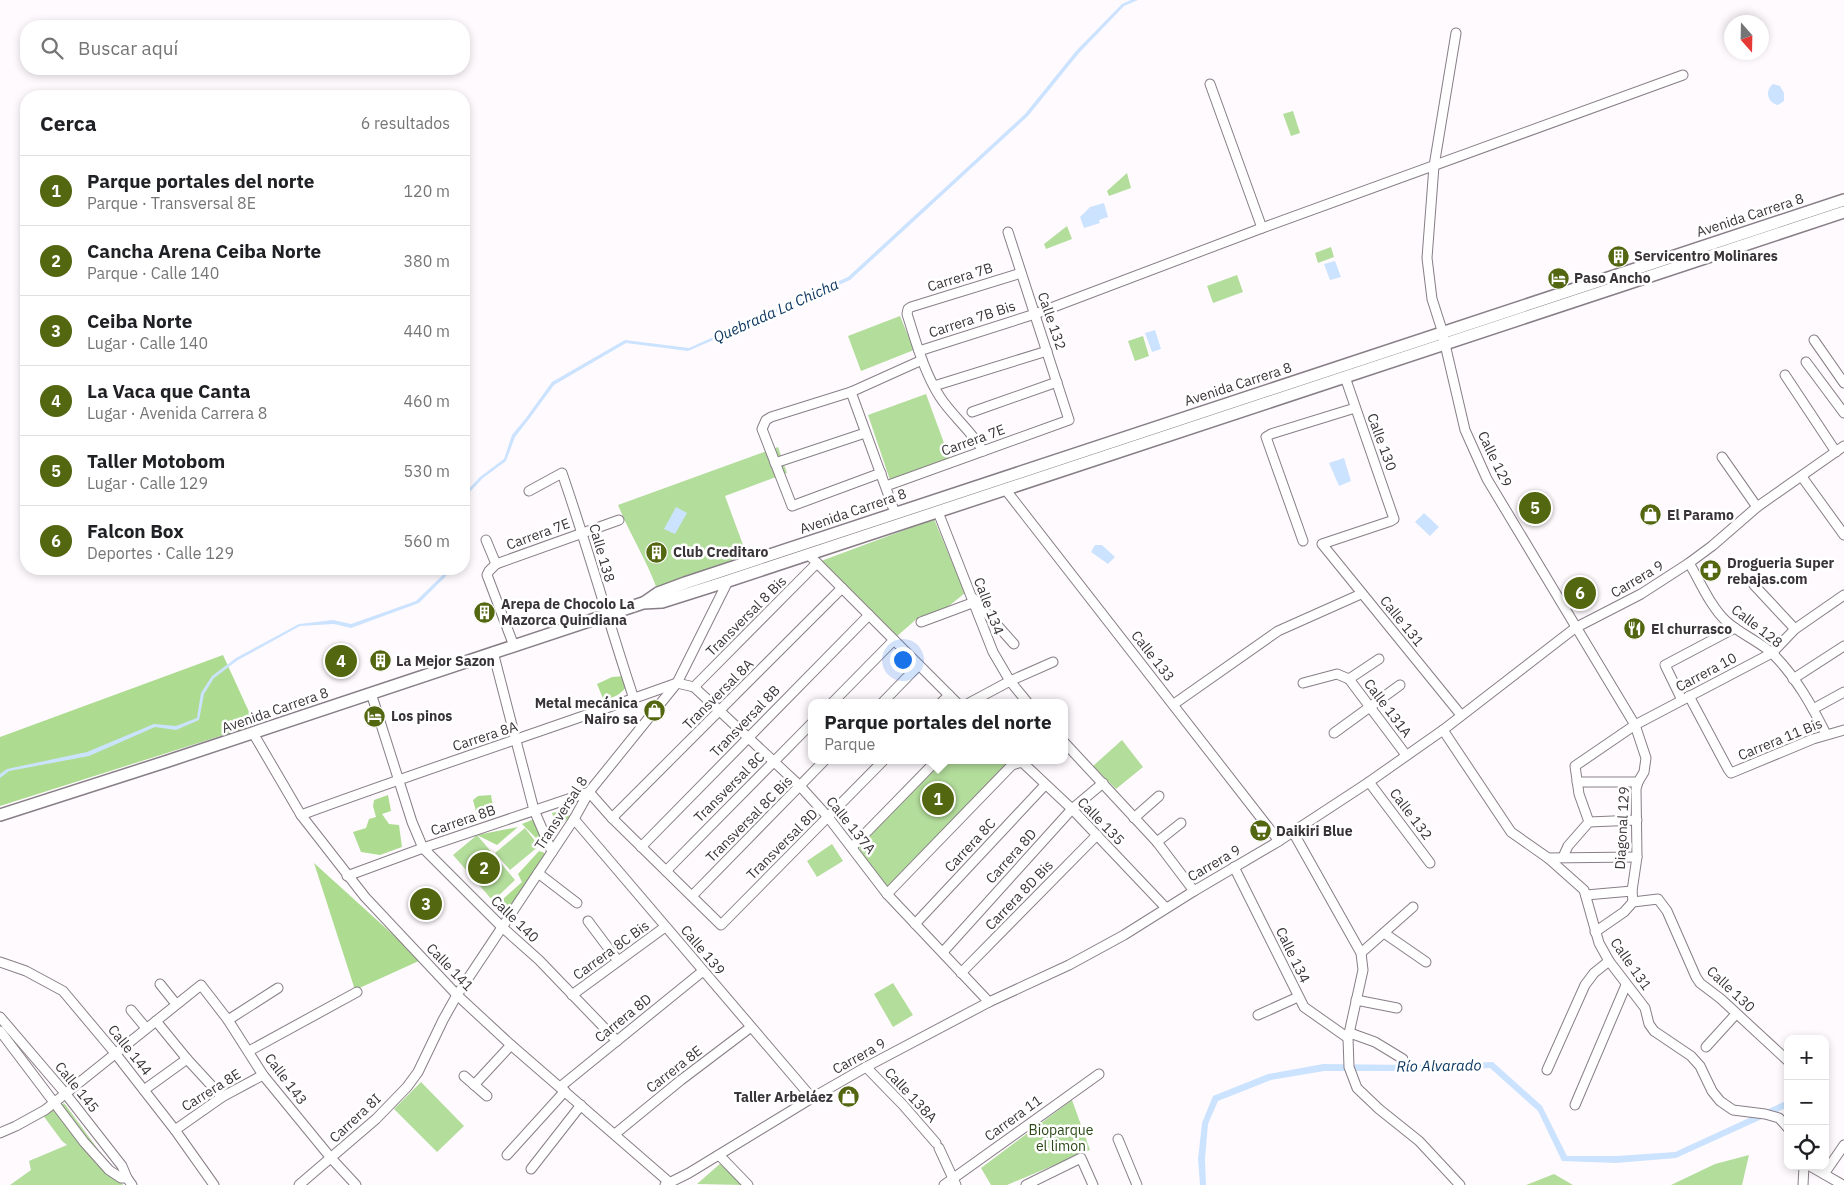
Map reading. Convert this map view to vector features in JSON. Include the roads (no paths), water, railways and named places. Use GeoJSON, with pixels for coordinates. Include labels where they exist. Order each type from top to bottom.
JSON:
{"type":"FeatureCollection","features":[{"type":"Feature","properties":{"kind":"main road","name":"Avenida Carrera 8"},"geometry":{"type":"LineString","coordinates":[[0,815],[606,616],[643,603],[658,593],[684,583],[895,512],[1844,200]]}},
{"type":"Feature","properties":{"kind":"main road","name":"Avenida Carrera 8"},"geometry":{"type":"LineString","coordinates":[[643,603],[662,602],[728,581],[1844,212]]}},
{"type":"Feature","properties":{"kind":"street"},"geometry":{"type":"LineString","coordinates":[[1442,332],[1432,299],[1427,258],[1434,166],[1456,33]]}},
{"type":"Feature","properties":{"kind":"street","name":"Carrera 7B Bis"},"geometry":{"type":"LineString","coordinates":[[919,351],[1034,314],[1262,228],[1683,76]]}},
{"type":"Feature","properties":{"kind":"street"},"geometry":{"type":"LineString","coordinates":[[1210,84],[1262,228]]}},
{"type":"Feature","properties":{"kind":"street","name":"Calle 132"},"geometry":{"type":"LineString","coordinates":[[1008,232],[1069,420]]}},
{"type":"Feature","properties":{"kind":"street","name":"Carrera 7B"},"geometry":{"type":"LineString","coordinates":[[919,351],[907,314],[911,307],[1021,272]]}},
{"type":"Feature","properties":{"kind":"street","name":"Calle 129"},"geometry":{"type":"LineString","coordinates":[[1442,332],[1465,430],[1487,479],[1635,725],[1646,758]]}},
{"type":"Feature","properties":{"kind":"street"},"geometry":{"type":"LineString","coordinates":[[1814,340],[1844,383]]}},
{"type":"Feature","properties":{"kind":"street"},"geometry":{"type":"LineString","coordinates":[[919,351],[934,386],[952,414],[967,428],[983,451]]}},
{"type":"Feature","properties":{"kind":"street"},"geometry":{"type":"LineString","coordinates":[[934,386],[1047,351]]}},
{"type":"Feature","properties":{"kind":"street"},"geometry":{"type":"LineString","coordinates":[[881,473],[792,506],[762,429],[766,420],[771,417],[850,392],[922,360]]}},
{"type":"Feature","properties":{"kind":"street"},"geometry":{"type":"LineString","coordinates":[[1806,362],[1844,413]]}},
{"type":"Feature","properties":{"kind":"street"},"geometry":{"type":"LineString","coordinates":[[1786,375],[1840,449]]}},
{"type":"Feature","properties":{"kind":"street","name":"Calle 130"},"geometry":{"type":"LineString","coordinates":[[1322,544],[1391,522],[1394,519],[1345,377]]}},
{"type":"Feature","properties":{"kind":"street"},"geometry":{"type":"LineString","coordinates":[[972,412],[1057,382]]}},
{"type":"Feature","properties":{"kind":"street"},"geometry":{"type":"LineString","coordinates":[[850,392],[895,512]]}},
{"type":"Feature","properties":{"kind":"street"},"geometry":{"type":"LineString","coordinates":[[1303,541],[1266,437],[1355,408]]}},
{"type":"Feature","properties":{"kind":"street","name":"Carrera 7E"},"geometry":{"type":"LineString","coordinates":[[886,486],[1069,420]]}},
{"type":"Feature","properties":{"kind":"street"},"geometry":{"type":"LineString","coordinates":[[775,464],[866,433]]}},
{"type":"Feature","properties":{"kind":"street","name":"Carrera 9"},"geometry":{"type":"LineString","coordinates":[[668,1184],[866,1067],[989,1002],[1069,965],[1124,935],[1194,891],[1280,841],[1443,730],[1575,628],[1641,594],[1689,563],[1757,508],[1840,449]]}},
{"type":"Feature","properties":{"kind":"street"},"geometry":{"type":"LineString","coordinates":[[1722,457],[1757,508]]}},
{"type":"Feature","properties":{"kind":"street","name":"Calle 138"},"geometry":{"type":"LineString","coordinates":[[529,490],[562,472],[583,533],[606,616],[634,699]]}},
{"type":"Feature","properties":{"kind":"street"},"geometry":{"type":"LineString","coordinates":[[1802,477],[1844,535]]}},
{"type":"Feature","properties":{"kind":"street","name":"Calle 133"},"geometry":{"type":"LineString","coordinates":[[1004,490],[1280,841]]}},
{"type":"Feature","properties":{"kind":"street","name":"Calle 134"},"geometry":{"type":"LineString","coordinates":[[938,512],[993,652],[1010,681],[1025,699]]}},
{"type":"Feature","properties":{"kind":"street","name":"Carrera 7E"},"geometry":{"type":"LineString","coordinates":[[496,564],[619,520]]}},
{"type":"Feature","properties":{"kind":"street"},"geometry":{"type":"LineString","coordinates":[[486,540],[496,564],[487,575],[514,646]]}},
{"type":"Feature","properties":{"kind":"street","name":"Calle 131"},"geometry":{"type":"LineString","coordinates":[[1322,544],[1461,715]]}},
{"type":"Feature","properties":{"kind":"street"},"geometry":{"type":"LineString","coordinates":[[808,554],[953,699]]}},
{"type":"Feature","properties":{"kind":"street","name":"Transversal 8 Bis"},"geometry":{"type":"LineString","coordinates":[[694,687],[818,563]]}},
{"type":"Feature","properties":{"kind":"street","name":"Calle 128"},"geometry":{"type":"LineString","coordinates":[[1689,563],[1717,611],[1726,621],[1772,654],[1794,679],[1826,734]]}},
{"type":"Feature","properties":{"kind":"street","name":"Transversal 8"},"geometry":{"type":"LineString","coordinates":[[422,1064],[442,1020],[457,995],[574,819],[589,792],[677,683],[728,581]]}},
{"type":"Feature","properties":{"kind":"street"},"geometry":{"type":"LineString","coordinates":[[1754,585],[1794,629]]}},
{"type":"Feature","properties":{"kind":"street","name":"Transversal 8A"},"geometry":{"type":"LineString","coordinates":[[612,818],[842,588]]}},
{"type":"Feature","properties":{"kind":"street"},"geometry":{"type":"LineString","coordinates":[[1174,704],[1278,631],[1361,594]]}},
{"type":"Feature","properties":{"kind":"street","name":"Carrera 10"},"geometry":{"type":"LineString","coordinates":[[1577,782],[1575,766],[1635,725],[1772,654],[1794,629],[1844,595]]}},
{"type":"Feature","properties":{"kind":"street"},"geometry":{"type":"LineString","coordinates":[[921,622],[971,598],[1014,644]]}},
{"type":"Feature","properties":{"kind":"street","name":"Transversal 8B"},"geometry":{"type":"LineString","coordinates":[[641,847],[869,614]]}},
{"type":"Feature","properties":{"kind":"street"},"geometry":{"type":"LineString","coordinates":[[1685,698],[1665,665],[1735,628]]}},
{"type":"Feature","properties":{"kind":"street"},"geometry":{"type":"LineString","coordinates":[[836,699],[894,640]]}},
{"type":"Feature","properties":{"kind":"street"},"geometry":{"type":"LineString","coordinates":[[1794,679],[1844,646]]}},
{"type":"Feature","properties":{"kind":"street"},"geometry":{"type":"LineString","coordinates":[[493,652],[534,810],[552,852]]}},
{"type":"Feature","properties":{"kind":"street"},"geometry":{"type":"LineString","coordinates":[[1303,683],[1337,674],[1349,678],[1379,659]]}},
{"type":"Feature","properties":{"kind":"street"},"geometry":{"type":"LineString","coordinates":[[976,699],[1010,681],[1053,662]]}},
{"type":"Feature","properties":{"kind":"street"},"geometry":{"type":"LineString","coordinates":[[886,699],[919,665]]}},
{"type":"Feature","properties":{"kind":"street","name":"Calle 131A"},"geometry":{"type":"LineString","coordinates":[[1349,678],[1406,755]]}},
{"type":"Feature","properties":{"kind":"street"},"geometry":{"type":"LineString","coordinates":[[677,683],[694,687]]}},
{"type":"Feature","properties":{"kind":"street","name":"Carrera 8A"},"geometry":{"type":"LineString","coordinates":[[301,815],[398,779],[516,740],[677,683]]}},
{"type":"Feature","properties":{"kind":"street"},"geometry":{"type":"LineString","coordinates":[[1334,733],[1400,685]]}},
{"type":"Feature","properties":{"kind":"street","name":"Calle 137A"},"geometry":{"type":"LineString","coordinates":[[694,687],[800,786],[828,817],[887,894],[989,1002]]}},
{"type":"Feature","properties":{"kind":"street"},"geometry":{"type":"LineString","coordinates":[[1813,709],[1844,692]]}},
{"type":"Feature","properties":{"kind":"street","name":"Calle 140"},"geometry":{"type":"LineString","coordinates":[[371,694],[415,830],[423,848],[538,960],[617,1041]]}},
{"type":"Feature","properties":{"kind":"street"},"geometry":{"type":"LineString","coordinates":[[945,699],[949,695]]}},
{"type":"Feature","properties":{"kind":"street","name":"Carrera 11 Bis"},"geometry":{"type":"LineString","coordinates":[[1685,698],[1731,772],[1826,734],[1844,730]]}},
{"type":"Feature","properties":{"kind":"street","name":"Transversal 8C"},"geometry":{"type":"LineString","coordinates":[[666,871],[808,727]]}},
{"type":"Feature","properties":{"kind":"street","name":"Calle 131"},"geometry":{"type":"LineString","coordinates":[[1443,730],[1511,832],[1548,858],[1584,890],[1595,932],[1609,961],[1645,1008],[1646,1018],[1654,1032],[1691,1056],[1700,1066],[1712,1091],[1720,1101],[1733,1110],[1765,1114],[1779,1118],[1785,1125]]}},
{"type":"Feature","properties":{"kind":"street","name":"Calle 141"},"geometry":{"type":"LineString","coordinates":[[253,733],[301,815],[347,876],[457,995],[511,1045],[615,1134],[668,1184]]}},
{"type":"Feature","properties":{"kind":"street"},"geometry":{"type":"LineString","coordinates":[[1068,746],[1157,842],[1194,891]]}},
{"type":"Feature","properties":{"kind":"street","name":"Diagonal 129"},"geometry":{"type":"LineString","coordinates":[[1633,902],[1632,891],[1637,856],[1638,782],[1644,772],[1646,758]]}},
{"type":"Feature","properties":{"kind":"street","name":"Transversal 8C Bis"},"geometry":{"type":"LineString","coordinates":[[692,896],[821,764]]}},
{"type":"Feature","properties":{"kind":"street","name":"Transversal 8D"},"geometry":{"type":"LineString","coordinates":[[692,896],[721,925],[880,764]]}},
{"type":"Feature","properties":{"kind":"street"},"geometry":{"type":"LineString","coordinates":[[852,847],[934,764]]}},
{"type":"Feature","properties":{"kind":"street","name":"Calle 135"},"geometry":{"type":"LineString","coordinates":[[887,894],[1012,765],[1015,764]]}},
{"type":"Feature","properties":{"kind":"street","name":"Calle 135"},"geometry":{"type":"LineString","coordinates":[[1024,764],[1072,809],[1166,908]]}},
{"type":"Feature","properties":{"kind":"street","name":"Calle 132"},"geometry":{"type":"LineString","coordinates":[[1369,782],[1430,863]]}},
{"type":"Feature","properties":{"kind":"street"},"geometry":{"type":"LineString","coordinates":[[1589,822],[1579,794],[1577,782],[1638,782]]}},
{"type":"Feature","properties":{"kind":"street","name":"Carrera 8D"},"geometry":{"type":"LineString","coordinates":[[942,952],[1072,809],[1103,783]]}},
{"type":"Feature","properties":{"kind":"street","name":"Carrera 8C"},"geometry":{"type":"LineString","coordinates":[[915,924],[1045,785]]}},
{"type":"Feature","properties":{"kind":"street"},"geometry":{"type":"LineString","coordinates":[[589,792],[612,818],[692,896]]}},
{"type":"Feature","properties":{"kind":"street","name":"Carrera 8B"},"geometry":{"type":"LineString","coordinates":[[347,876],[423,848],[589,792]]}},
{"type":"Feature","properties":{"kind":"street"},"geometry":{"type":"LineString","coordinates":[[1134,818],[1159,796]]}},
{"type":"Feature","properties":{"kind":"street","name":"Calle 139"},"geometry":{"type":"LineString","coordinates":[[574,819],[812,1098]]}},
{"type":"Feature","properties":{"kind":"street"},"geometry":{"type":"LineString","coordinates":[[1563,858],[1568,846],[1589,822],[1637,820]]}},
{"type":"Feature","properties":{"kind":"street"},"geometry":{"type":"LineString","coordinates":[[1157,842],[1181,823]]}},
{"type":"Feature","properties":{"kind":"street"},"geometry":{"type":"LineString","coordinates":[[1293,832],[1361,953],[1363,970],[1349,1036],[1349,1067],[1357,1088],[1419,1142],[1460,1185]]}},
{"type":"Feature","properties":{"kind":"street","name":"Carrera 8D Bis"},"geometry":{"type":"LineString","coordinates":[[961,973],[1097,835]]}},
{"type":"Feature","properties":{"kind":"street"},"geometry":{"type":"LineString","coordinates":[[1548,858],[1637,856]]}},
{"type":"Feature","properties":{"kind":"street","name":"Calle 134"},"geometry":{"type":"LineString","coordinates":[[1234,867],[1304,1007],[1349,1036],[1375,1042],[1403,1059]]}},
{"type":"Feature","properties":{"kind":"street"},"geometry":{"type":"LineString","coordinates":[[538,873],[577,903]]}},
{"type":"Feature","properties":{"kind":"street"},"geometry":{"type":"LineString","coordinates":[[1586,895],[1632,891]]}},
{"type":"Feature","properties":{"kind":"street","name":"Calle 130"},"geometry":{"type":"LineString","coordinates":[[1633,902],[1658,899],[1667,911],[1700,983],[1784,1057]]}},
{"type":"Feature","properties":{"kind":"street"},"geometry":{"type":"LineString","coordinates":[[1595,932],[1624,912],[1633,902]]}},
{"type":"Feature","properties":{"kind":"street"},"geometry":{"type":"LineString","coordinates":[[1361,953],[1413,907]]}},
{"type":"Feature","properties":{"kind":"street"},"geometry":{"type":"LineString","coordinates":[[588,922],[618,961]]}},
{"type":"Feature","properties":{"kind":"street","name":"Carrera 8C Bis"},"geometry":{"type":"LineString","coordinates":[[572,995],[666,927]]}},
{"type":"Feature","properties":{"kind":"street"},"geometry":{"type":"LineString","coordinates":[[1384,933],[1426,962]]}},
{"type":"Feature","properties":{"kind":"street"},"geometry":{"type":"LineString","coordinates":[[1548,1070],[1585,985],[1594,973],[1609,961]]}},
{"type":"Feature","properties":{"kind":"street","name":"Calle 144"},"geometry":{"type":"LineString","coordinates":[[0,962],[26,971],[63,991],[144,1090],[214,1185]]}},
{"type":"Feature","properties":{"kind":"street","name":"Carrera 8D"},"geometry":{"type":"LineString","coordinates":[[507,1155],[562,1089],[617,1041],[703,971]]}},
{"type":"Feature","properties":{"kind":"street"},"geometry":{"type":"LineString","coordinates":[[0,1133],[29,1119],[54,1102],[176,1004],[160,984]]}},
{"type":"Feature","properties":{"kind":"street","name":"Calle 143"},"geometry":{"type":"LineString","coordinates":[[176,1004],[201,985],[228,1020],[263,1075],[331,1158],[356,1185]]}},
{"type":"Feature","properties":{"kind":"street"},"geometry":{"type":"LineString","coordinates":[[1575,1105],[1626,985]]}},
{"type":"Feature","properties":{"kind":"street"},"geometry":{"type":"LineString","coordinates":[[228,1020],[278,988]]}},
{"type":"Feature","properties":{"kind":"street","name":"Carrera 8E"},"geometry":{"type":"LineString","coordinates":[[249,1051],[357,992]]}},
{"type":"Feature","properties":{"kind":"street"},"geometry":{"type":"LineString","coordinates":[[1258,1015],[1298,997]]}},
{"type":"Feature","properties":{"kind":"street"},"geometry":{"type":"LineString","coordinates":[[1356,1000],[1397,1008]]}},
{"type":"Feature","properties":{"kind":"street"},"geometry":{"type":"LineString","coordinates":[[131,1010],[146,1028]]}},
{"type":"Feature","properties":{"kind":"street"},"geometry":{"type":"LineString","coordinates":[[1706,1047],[1736,1014]]}},
{"type":"Feature","properties":{"kind":"street","name":"Calle 145"},"geometry":{"type":"LineString","coordinates":[[0,1017],[10,1037],[84,1142],[109,1170],[130,1182]]}},
{"type":"Feature","properties":{"kind":"street"},"geometry":{"type":"LineString","coordinates":[[156,1021],[187,1059],[222,1097]]}},
{"type":"Feature","properties":{"kind":"street","name":"Carrera 8E"},"geometry":{"type":"LineString","coordinates":[[615,1134],[681,1080],[751,1027]]}},
{"type":"Feature","properties":{"kind":"street","name":"Calle 145"},"geometry":{"type":"LineString","coordinates":[[0,1031],[10,1037],[65,1093],[122,1166],[130,1182]]}},
{"type":"Feature","properties":{"kind":"street"},"geometry":{"type":"LineString","coordinates":[[474,1085],[511,1045]]}},
{"type":"Feature","properties":{"kind":"street"},"geometry":{"type":"LineString","coordinates":[[144,1090],[187,1059]]}},
{"type":"Feature","properties":{"kind":"street","name":"Carrera 8I"},"geometry":{"type":"LineString","coordinates":[[299,1185],[376,1119],[407,1087],[422,1064]]}},
{"type":"Feature","properties":{"kind":"street","name":"Calle 138A"},"geometry":{"type":"LineString","coordinates":[[866,1067],[904,1105],[937,1145],[955,1182]]}},
{"type":"Feature","properties":{"kind":"street","name":"Carrera 11"},"geometry":{"type":"LineString","coordinates":[[944,1185],[955,1182],[1099,1074]]}},
{"type":"Feature","properties":{"kind":"street","name":"Carrera 8E"},"geometry":{"type":"LineString","coordinates":[[175,1130],[222,1097],[263,1075]]}},
{"type":"Feature","properties":{"kind":"street"},"geometry":{"type":"LineString","coordinates":[[464,1076],[487,1096]]}},
{"type":"Feature","properties":{"kind":"street"},"geometry":{"type":"LineString","coordinates":[[531,1169],[581,1105]]}},
{"type":"Feature","properties":{"kind":"street"},"geometry":{"type":"LineString","coordinates":[[84,1142],[97,1133]]}},
{"type":"Feature","properties":{"kind":"street"},"geometry":{"type":"LineString","coordinates":[[1118,1139],[1137,1185]]}},
{"type":"Feature","properties":{"kind":"street"},"geometry":{"type":"LineString","coordinates":[[1824,1174],[1844,1146]]}},
{"type":"Feature","properties":{"kind":"street"},"geometry":{"type":"LineString","coordinates":[[719,1155],[748,1185]]}},
{"type":"Feature","properties":{"kind":"street"},"geometry":{"type":"LineString","coordinates":[[1026,1185],[1081,1158],[1093,1185]]}},
{"type":"Feature","properties":{"kind":"street"},"geometry":{"type":"LineString","coordinates":[[1803,1185],[1804,1170]]}},
{"type":"Feature","properties":{"kind":"street"},"geometry":{"type":"LineString","coordinates":[[1817,1170],[1844,1185]]}},
{"type":"Feature","properties":{"kind":"water","name":"Quebrada La Chicha"},"geometry":{"type":"Polygon","coordinates":[[[1131,0],[1138,0],[1124,6],[1079,53],[1028,116],[850,280],[688,351],[626,343],[554,385],[515,437],[506,461],[483,478],[470,492],[470,488],[480,477],[504,459],[512,435],[552,382],[625,340],[689,348],[848,277],[1025,114],[1076,51],[1122,4],[1131,0]]]}},
{"type":"Feature","properties":{"kind":"water"},"geometry":{"type":"Polygon","coordinates":[[[1773,84],[1780,86],[1784,93],[1784,101],[1778,105],[1772,102],[1768,96],[1770,87],[1773,84]]]}},
{"type":"Feature","properties":{"kind":"water"},"geometry":{"type":"Polygon","coordinates":[[[1104,203],[1108,217],[1099,220],[1100,223],[1084,228],[1080,217],[1090,207],[1104,203]]]}},
{"type":"Feature","properties":{"kind":"water"},"geometry":{"type":"Polygon","coordinates":[[[1335,261],[1341,277],[1330,280],[1324,264],[1335,261]]]}},
{"type":"Feature","properties":{"kind":"water"},"geometry":{"type":"Polygon","coordinates":[[[1155,330],[1161,349],[1152,352],[1145,333],[1155,330]]]}},
{"type":"Feature","properties":{"kind":"water"},"geometry":{"type":"Polygon","coordinates":[[[1344,458],[1351,481],[1339,486],[1329,463],[1344,458]]]}},
{"type":"Feature","properties":{"kind":"water"},"geometry":{"type":"Polygon","coordinates":[[[676,507],[687,513],[675,534],[664,529],[676,507]]]}},
{"type":"Feature","properties":{"kind":"water"},"geometry":{"type":"Polygon","coordinates":[[[1424,513],[1439,527],[1430,536],[1415,522],[1424,513]]]}},
{"type":"Feature","properties":{"kind":"water"},"geometry":{"type":"Polygon","coordinates":[[[1095,545],[1102,545],[1115,557],[1108,564],[1091,552],[1095,545]]]}},
{"type":"Feature","properties":{"kind":"water"},"geometry":{"type":"Polygon","coordinates":[[[443,575],[447,575],[419,603],[351,628],[334,624],[300,626],[238,660],[214,678],[204,694],[199,720],[176,730],[155,727],[89,756],[9,771],[0,778],[0,774],[7,769],[87,752],[154,724],[176,726],[197,718],[201,693],[212,676],[236,658],[299,624],[333,620],[351,624],[416,601],[443,575]]]}},
{"type":"Feature","properties":{"kind":"water","name":"Río Alvarado"},"geometry":{"type":"Polygon","coordinates":[[[1493,1062],[1542,1106],[1567,1156],[1617,1156],[1675,1152],[1784,1102],[1784,1109],[1676,1158],[1616,1163],[1562,1161],[1538,1111],[1490,1068],[1413,1071],[1324,1071],[1271,1080],[1218,1101],[1208,1124],[1205,1159],[1206,1185],[1200,1185],[1198,1159],[1202,1123],[1213,1096],[1268,1074],[1323,1064],[1414,1065],[1493,1062]]]}},
{"type":"Feature","properties":{"kind":"place","name":"Servicentro Molinares"},"geometry":{"type":"Point","coordinates":[1618,256]}},
{"type":"Feature","properties":{"kind":"place","name":"Paso Ancho"},"geometry":{"type":"Point","coordinates":[1558,278]}},
{"type":"Feature","properties":{"kind":"place","name":"Taller Motobom"},"geometry":{"type":"Point","coordinates":[1535,508]}},
{"type":"Feature","properties":{"kind":"place","name":"El Paramo"},"geometry":{"type":"Point","coordinates":[1651,515]}},
{"type":"Feature","properties":{"kind":"place","name":"Club Creditaro"},"geometry":{"type":"Point","coordinates":[657,552]}},
{"type":"Feature","properties":{"kind":"place","name":"Drogueria Super rebajas.com"},"geometry":{"type":"Point","coordinates":[1711,571]}},
{"type":"Feature","properties":{"kind":"place","name":"Falcon Box"},"geometry":{"type":"Point","coordinates":[1580,593]}},
{"type":"Feature","properties":{"kind":"place","name":"Arepa de Chocolo La Mazorca Quindiana"},"geometry":{"type":"Point","coordinates":[485,612]}},
{"type":"Feature","properties":{"kind":"place","name":"El churrasco"},"geometry":{"type":"Point","coordinates":[1635,629]}},
{"type":"Feature","properties":{"kind":"place","name":"La Vaca que Canta"},"geometry":{"type":"Point","coordinates":[341,661]}},
{"type":"Feature","properties":{"kind":"place","name":"La Mejor Sazon"},"geometry":{"type":"Point","coordinates":[380,661]}},
{"type":"Feature","properties":{"kind":"place","name":"Metal mecánica Nairo sa"},"geometry":{"type":"Point","coordinates":[654,711]}},
{"type":"Feature","properties":{"kind":"place","name":"Los pinos"},"geometry":{"type":"Point","coordinates":[375,716]}},
{"type":"Feature","properties":{"kind":"place","name":"Parque portales del norte"},"geometry":{"type":"Point","coordinates":[938,799]}},
{"type":"Feature","properties":{"kind":"place","name":"Daikiri Blue"},"geometry":{"type":"Point","coordinates":[1260,831]}},
{"type":"Feature","properties":{"kind":"place","name":"Cancha Arena Ceiba Norte"},"geometry":{"type":"Point","coordinates":[484,868]}},
{"type":"Feature","properties":{"kind":"place","name":"Ceiba Norte"},"geometry":{"type":"Point","coordinates":[426,904]}},
{"type":"Feature","properties":{"kind":"place","name":"Taller Arbeláez"},"geometry":{"type":"Point","coordinates":[849,1097]}},
{"type":"Feature","properties":{"kind":"park label","name":"Bioparque el limon"},"geometry":{"type":"Point","coordinates":[1061,1138]}}]}
